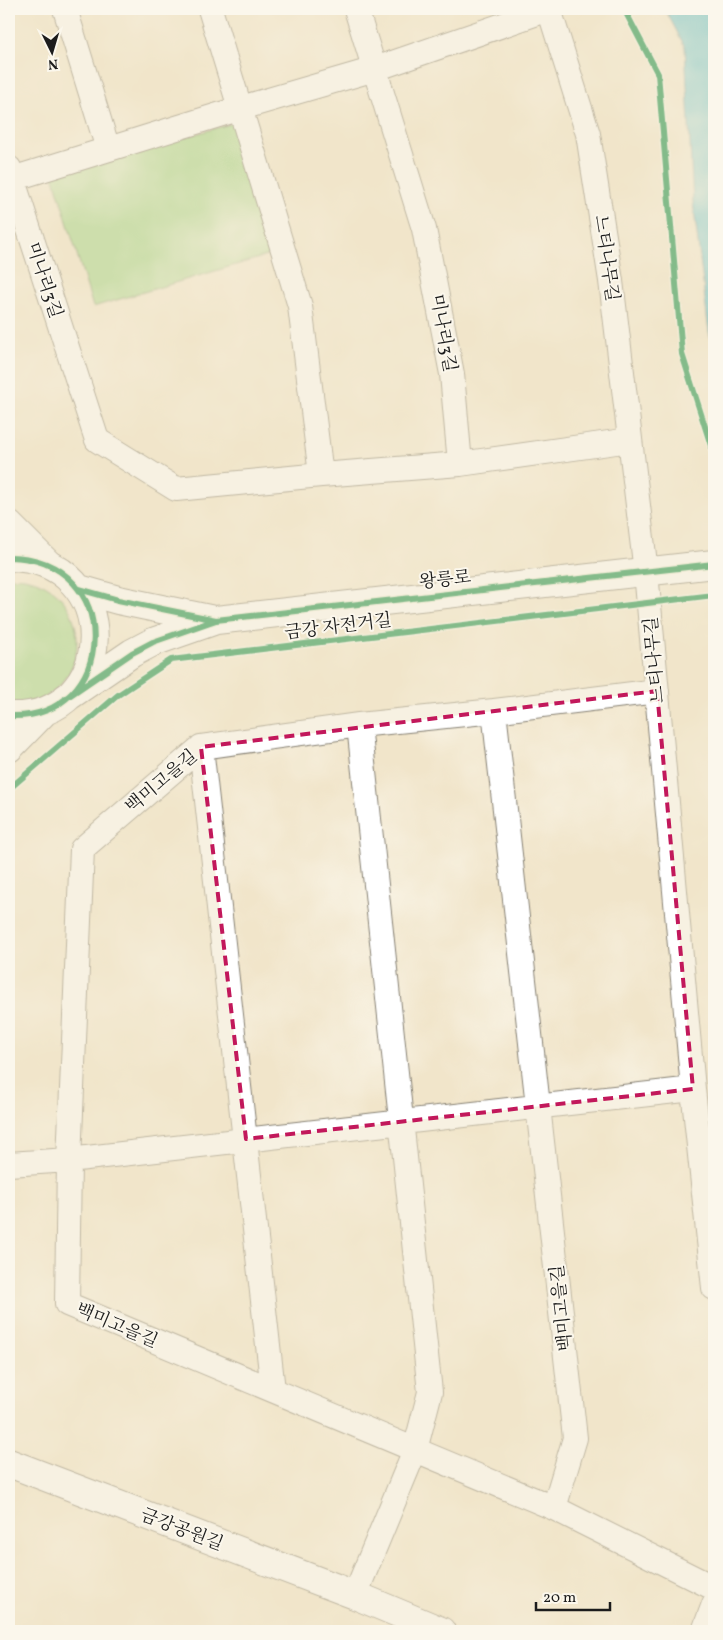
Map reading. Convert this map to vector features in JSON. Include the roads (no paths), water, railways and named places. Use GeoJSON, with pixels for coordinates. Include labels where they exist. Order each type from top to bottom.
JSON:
{"type":"FeatureCollection","features":[{"type":"Feature","properties":{"kind":"main road"},"geometry":{"type":"LineString","coordinates":[[9,525],[48,564],[65,575],[79,589],[90,610],[95,633],[92,657],[84,678],[9,748]]}},
{"type":"Feature","properties":{"kind":"main road"},"geometry":{"type":"LineString","coordinates":[[9,557],[26,558],[48,564]]}},
{"type":"Feature","properties":{"kind":"main road","name":"왕릉로"},"geometry":{"type":"LineString","coordinates":[[216,620],[714,564]]}},
{"type":"Feature","properties":{"kind":"main road"},"geometry":{"type":"LineString","coordinates":[[79,589],[118,600],[216,620]]}},
{"type":"Feature","properties":{"kind":"main road"},"geometry":{"type":"LineString","coordinates":[[9,716],[22,717],[56,705],[132,652],[153,642],[216,620]]}},
{"type":"Feature","properties":{"kind":"main road","name":"금강공원길"},"geometry":{"type":"LineString","coordinates":[[9,1463],[354,1595],[441,1631]]}},
{"type":"Feature","properties":{"kind":"street"},"geometry":{"type":"LineString","coordinates":[[65,9],[108,148]]}},
{"type":"Feature","properties":{"kind":"street"},"geometry":{"type":"LineString","coordinates":[[210,9],[300,306],[321,476]]}},
{"type":"Feature","properties":{"kind":"street"},"geometry":{"type":"LineString","coordinates":[[356,9],[375,69]]}},
{"type":"Feature","properties":{"kind":"street","name":"미나리3길"},"geometry":{"type":"LineString","coordinates":[[375,69],[424,229],[452,374],[460,464],[176,489],[96,440],[10,176],[375,69],[549,9]]}},
{"type":"Feature","properties":{"kind":"street","name":"느티나무길"},"geometry":{"type":"LineString","coordinates":[[549,9],[588,134],[611,280],[646,572],[693,1089],[714,1288]]}},
{"type":"Feature","properties":{"kind":"street"},"geometry":{"type":"LineString","coordinates":[[460,464],[630,440]]}},
{"type":"Feature","properties":{"kind":"street"},"geometry":{"type":"LineString","coordinates":[[201,747],[359,725],[657,691]]}},
{"type":"Feature","properties":{"kind":"street","name":"백미고을길"},"geometry":{"type":"LineString","coordinates":[[494,711],[575,1438],[554,1508]]}},
{"type":"Feature","properties":{"kind":"street"},"geometry":{"type":"LineString","coordinates":[[354,1595],[415,1450],[430,1392],[359,725]]}},
{"type":"Feature","properties":{"kind":"street","name":"백미고을길"},"geometry":{"type":"LineString","coordinates":[[201,747],[273,1390]]}},
{"type":"Feature","properties":{"kind":"street","name":"백미고을길"},"geometry":{"type":"LineString","coordinates":[[201,747],[82,849],[69,1160],[67,1304],[554,1508],[714,1588]]}},
{"type":"Feature","properties":{"kind":"street"},"geometry":{"type":"LineString","coordinates":[[9,1164],[69,1160],[693,1089]]}},
{"type":"Feature","properties":{"kind":"street"},"geometry":{"type":"LineString","coordinates":[[704,1631],[714,1604]]}},
{"type":"Feature","properties":{"kind":"water"},"geometry":{"type":"Polygon","coordinates":[[[665,9],[709,9],[714,20],[714,351],[709,332],[693,202],[685,47],[665,9]]]}}]}
